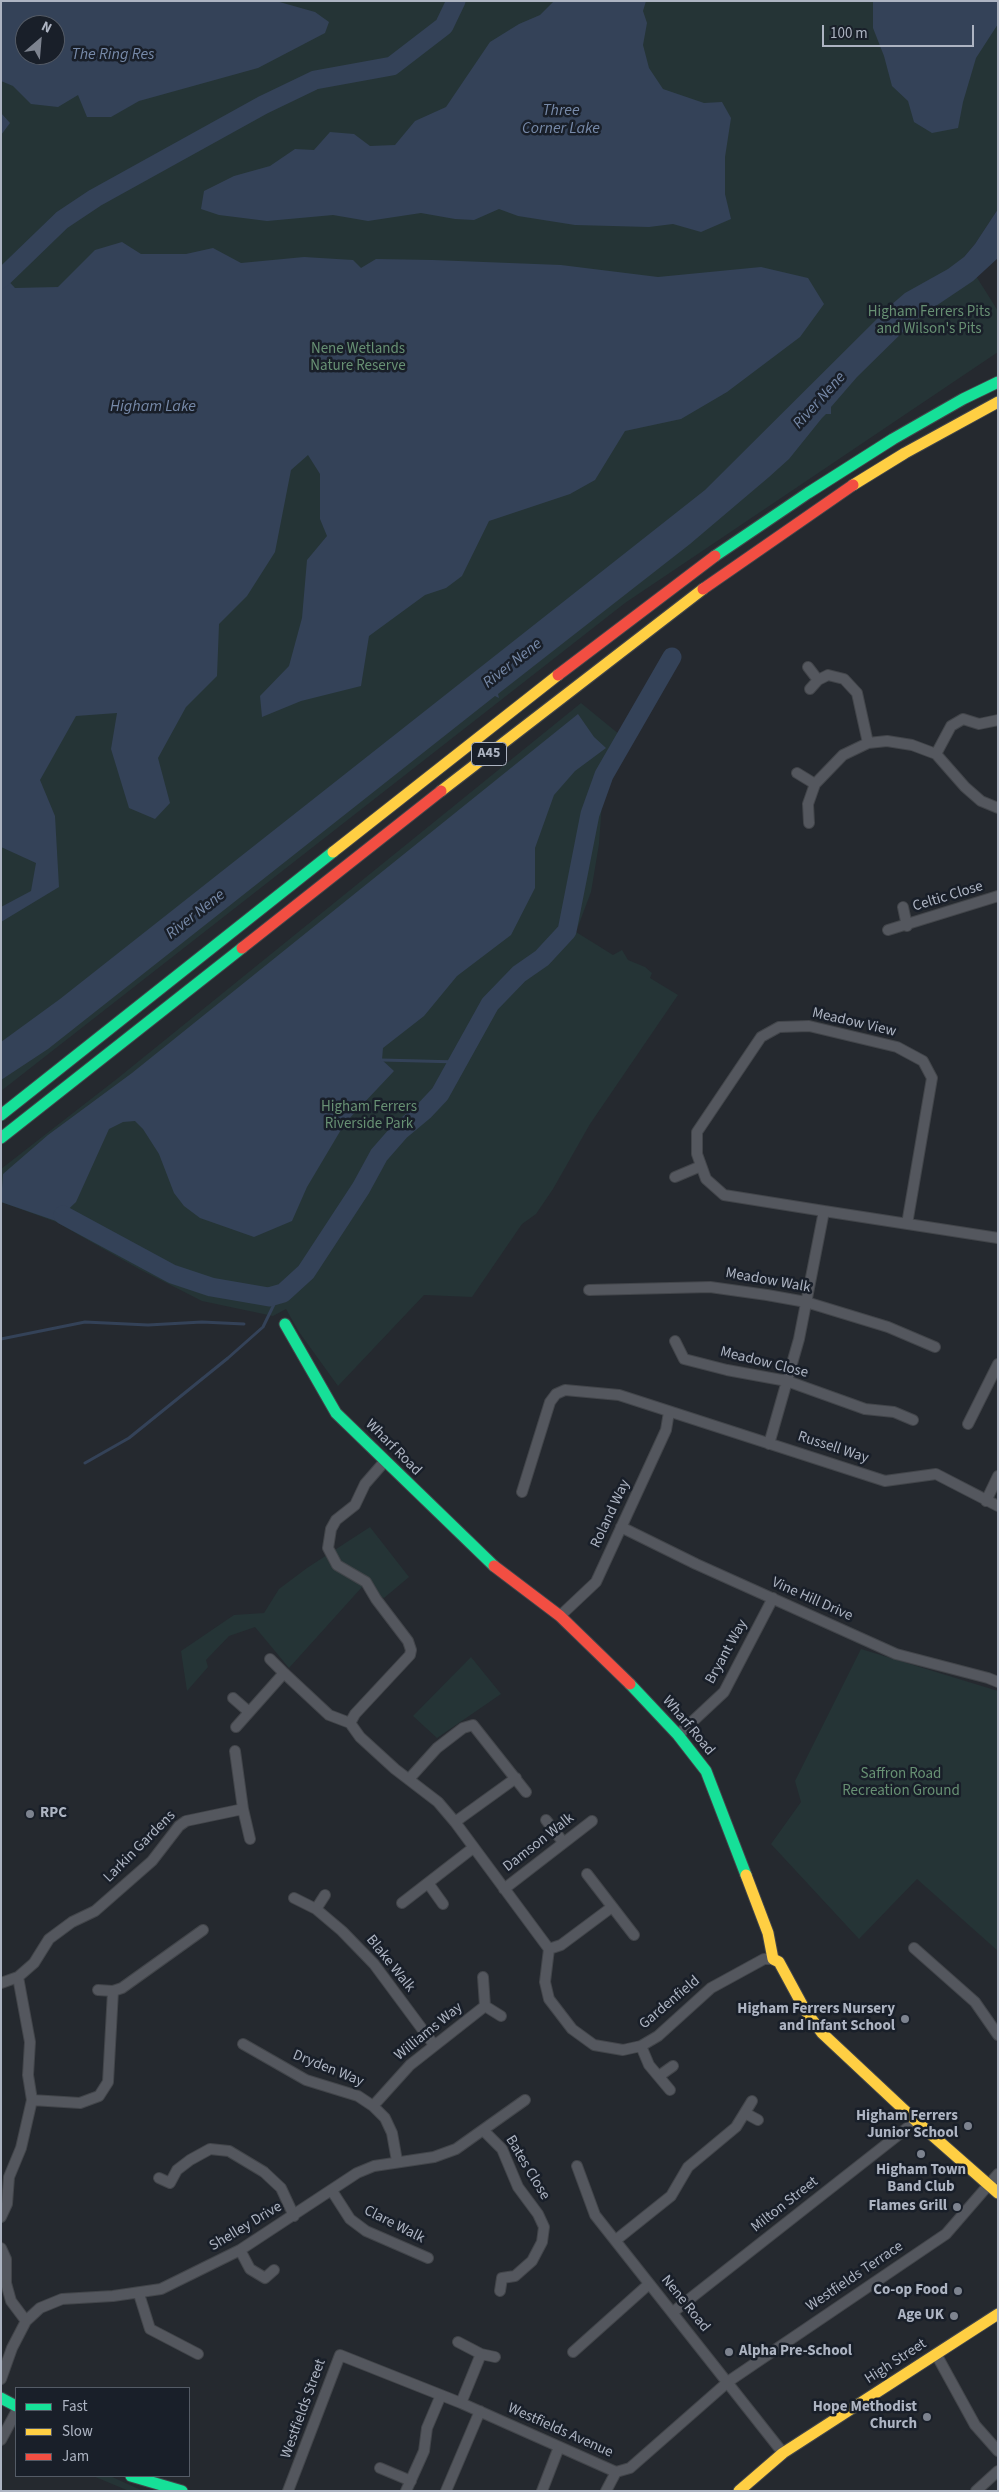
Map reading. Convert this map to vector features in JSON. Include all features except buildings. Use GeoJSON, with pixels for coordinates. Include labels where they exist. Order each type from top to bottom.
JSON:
{"type":"FeatureCollection","features":[{"type":"Feature","properties":{"kind":"main road","name":"A45"},"geometry":{"type":"LineString","coordinates":[[1,1115],[545,685],[717,555],[892,439],[963,399],[998,382]]}},
{"type":"Feature","properties":{"kind":"main road","name":"A45"},"geometry":{"type":"LineString","coordinates":[[1,1138],[347,865],[730,568],[854,484],[905,452],[998,402]]}},
{"type":"Feature","properties":{"kind":"main road","name":"Wharf Road"},"geometry":{"type":"LineString","coordinates":[[285,1324],[336,1413],[486,1560],[560,1616],[610,1661],[678,1735],[706,1771],[711,1781],[768,1934],[773,1959],[779,1962],[805,2010],[822,2032],[916,2122],[998,2193]]}},
{"type":"Feature","properties":{"kind":"main road","name":"High Street"},"geometry":{"type":"LineString","coordinates":[[739,2491],[784,2453],[998,2314]]}},
{"type":"Feature","properties":{"kind":"main road"},"geometry":{"type":"LineString","coordinates":[[1,2398],[15,2405]]}},
{"type":"Feature","properties":{"kind":"main road"},"geometry":{"type":"LineString","coordinates":[[134,2477],[182,2491]]}},
{"type":"Feature","properties":{"kind":"street"},"geometry":{"type":"LineString","coordinates":[[808,667],[818,680]]}},
{"type":"Feature","properties":{"kind":"street"},"geometry":{"type":"LineString","coordinates":[[810,689],[818,680],[828,675],[844,679],[857,693],[868,742]]}},
{"type":"Feature","properties":{"kind":"street"},"geometry":{"type":"LineString","coordinates":[[936,754],[951,726],[963,719],[980,724],[998,720]]}},
{"type":"Feature","properties":{"kind":"street"},"geometry":{"type":"LineString","coordinates":[[809,823],[808,804],[815,784],[843,755],[868,742],[887,741],[912,746],[936,754],[965,788],[981,801],[998,808]]}},
{"type":"Feature","properties":{"kind":"street"},"geometry":{"type":"LineString","coordinates":[[797,773],[815,784]]}},
{"type":"Feature","properties":{"kind":"street","name":"Celtic Close"},"geometry":{"type":"LineString","coordinates":[[888,930],[907,926],[998,896]]}},
{"type":"Feature","properties":{"kind":"street","name":"Celtic Close"},"geometry":{"type":"LineString","coordinates":[[903,907],[907,926]]}},
{"type":"Feature","properties":{"kind":"street","name":"Meadow View"},"geometry":{"type":"LineString","coordinates":[[907,1224],[932,1078],[923,1061],[897,1047],[809,1026],[779,1026],[761,1037],[697,1132],[697,1154],[706,1179],[724,1195],[824,1211],[907,1224],[998,1238]]}},
{"type":"Feature","properties":{"kind":"street"},"geometry":{"type":"LineString","coordinates":[[675,1177],[701,1166]]}},
{"type":"Feature","properties":{"kind":"street"},"geometry":{"type":"LineString","coordinates":[[769,1444],[787,1382],[806,1302],[824,1211]]}},
{"type":"Feature","properties":{"kind":"street","name":"Meadow Walk"},"geometry":{"type":"LineString","coordinates":[[589,1290],[710,1287],[806,1302],[888,1327],[935,1347]]}},
{"type":"Feature","properties":{"kind":"street","name":"Meadow Close"},"geometry":{"type":"LineString","coordinates":[[675,1341],[684,1359],[787,1382],[865,1409],[894,1412],[913,1420]]}},
{"type":"Feature","properties":{"kind":"street"},"geometry":{"type":"LineString","coordinates":[[968,1424],[998,1364]]}},
{"type":"Feature","properties":{"kind":"street","name":"Russell Way"},"geometry":{"type":"LineString","coordinates":[[522,1492],[550,1402],[556,1394],[565,1390],[619,1395],[885,1481],[936,1474],[998,1506]]}},
{"type":"Feature","properties":{"kind":"street","name":"Roland Way"},"geometry":{"type":"LineString","coordinates":[[560,1616],[596,1582],[666,1430],[669,1412]]}},
{"type":"Feature","properties":{"kind":"street"},"geometry":{"type":"LineString","coordinates":[[350,1723],[354,1714],[410,1655],[411,1650],[408,1640],[376,1599],[366,1582],[337,1565],[328,1548],[331,1529],[336,1520],[354,1505],[364,1484],[385,1461]]}},
{"type":"Feature","properties":{"kind":"street"},"geometry":{"type":"LineString","coordinates":[[986,1500],[998,1476]]}},
{"type":"Feature","properties":{"kind":"street","name":"Vine Hill Drive"},"geometry":{"type":"LineString","coordinates":[[621,1527],[896,1654],[998,1682]]}},
{"type":"Feature","properties":{"kind":"street","name":"Bryant Way"},"geometry":{"type":"LineString","coordinates":[[678,1735],[724,1692],[773,1598]]}},
{"type":"Feature","properties":{"kind":"street"},"geometry":{"type":"LineString","coordinates":[[270,1659],[329,1715],[350,1723],[360,1736],[438,1802],[455,1822],[549,1949],[561,1945],[612,1906]]}},
{"type":"Feature","properties":{"kind":"street"},"geometry":{"type":"LineString","coordinates":[[236,1727],[284,1673]]}},
{"type":"Feature","properties":{"kind":"street"},"geometry":{"type":"LineString","coordinates":[[233,1698],[249,1712]]}},
{"type":"Feature","properties":{"kind":"street"},"geometry":{"type":"LineString","coordinates":[[409,1779],[437,1748],[468,1725],[477,1728],[526,1792]]}},
{"type":"Feature","properties":{"kind":"street"},"geometry":{"type":"LineString","coordinates":[[234,1751],[243,1809],[250,1839]]}},
{"type":"Feature","properties":{"kind":"street"},"geometry":{"type":"LineString","coordinates":[[455,1822],[516,1778]]}},
{"type":"Feature","properties":{"kind":"street","name":"Larkin Gardens"},"geometry":{"type":"LineString","coordinates":[[1,1983],[18,1977],[34,1963],[49,1939],[72,1922],[95,1911],[152,1860],[179,1826],[195,1818],[243,1809]]}},
{"type":"Feature","properties":{"kind":"street"},"geometry":{"type":"LineString","coordinates":[[546,1820],[563,1842]]}},
{"type":"Feature","properties":{"kind":"street","name":"Damson Walk"},"geometry":{"type":"LineString","coordinates":[[504,1889],[592,1821]]}},
{"type":"Feature","properties":{"kind":"street"},"geometry":{"type":"LineString","coordinates":[[402,1903],[473,1848]]}},
{"type":"Feature","properties":{"kind":"street"},"geometry":{"type":"LineString","coordinates":[[587,1874],[634,1935]]}},
{"type":"Feature","properties":{"kind":"street"},"geometry":{"type":"LineString","coordinates":[[428,1883],[444,1904]]}},
{"type":"Feature","properties":{"kind":"street"},"geometry":{"type":"LineString","coordinates":[[316,1909],[325,1895]]}},
{"type":"Feature","properties":{"kind":"street","name":"Blake Walk"},"geometry":{"type":"LineString","coordinates":[[294,1898],[316,1909],[342,1931],[374,1964],[434,2045]]}},
{"type":"Feature","properties":{"kind":"street"},"geometry":{"type":"LineString","coordinates":[[98,1990],[113,1991],[122,1988],[203,1930]]}},
{"type":"Feature","properties":{"kind":"street"},"geometry":{"type":"LineString","coordinates":[[914,1948],[975,2002],[998,2035]]}},
{"type":"Feature","properties":{"kind":"street","name":"Gardenfield"},"geometry":{"type":"LineString","coordinates":[[549,1949],[545,1982],[546,1993],[557,2011],[572,2029],[590,2043],[623,2050],[641,2046],[658,2036],[710,1988],[764,1960],[773,1959]]}},
{"type":"Feature","properties":{"kind":"street"},"geometry":{"type":"LineString","coordinates":[[1,2217],[7,2204],[9,2178],[21,2148],[32,2100],[28,2075],[30,2042],[18,1977]]}},
{"type":"Feature","properties":{"kind":"street","name":"Williams Way"},"geometry":{"type":"LineString","coordinates":[[483,1977],[485,2006]]}},
{"type":"Feature","properties":{"kind":"street"},"geometry":{"type":"LineString","coordinates":[[32,2100],[80,2103],[99,2096],[108,2082],[113,1991]]}},
{"type":"Feature","properties":{"kind":"street","name":"Williams Way"},"geometry":{"type":"LineString","coordinates":[[373,2106],[410,2065],[485,2006]]}},
{"type":"Feature","properties":{"kind":"street","name":"Williams Way"},"geometry":{"type":"LineString","coordinates":[[485,2006],[501,2016]]}},
{"type":"Feature","properties":{"kind":"street"},"geometry":{"type":"LineString","coordinates":[[585,2053],[590,2043]]}},
{"type":"Feature","properties":{"kind":"street","name":"Dryden Way"},"geometry":{"type":"LineString","coordinates":[[243,2044],[306,2080],[358,2096],[373,2106],[385,2118],[392,2133],[397,2161]]}},
{"type":"Feature","properties":{"kind":"street","name":"Gardenfield"},"geometry":{"type":"LineString","coordinates":[[641,2046],[649,2064],[670,2090]]}},
{"type":"Feature","properties":{"kind":"street"},"geometry":{"type":"LineString","coordinates":[[659,2076],[673,2066]]}},
{"type":"Feature","properties":{"kind":"street","name":"Shelley Drive"},"geometry":{"type":"LineString","coordinates":[[1,2379],[12,2348],[26,2320],[40,2308],[62,2299],[138,2294],[161,2289],[240,2250],[358,2173],[374,2166],[397,2161],[434,2157],[446,2153],[484,2131],[525,2100]]}},
{"type":"Feature","properties":{"kind":"street"},"geometry":{"type":"LineString","coordinates":[[616,2240],[671,2196],[688,2167],[736,2127],[752,2101]]}},
{"type":"Feature","properties":{"kind":"street"},"geometry":{"type":"LineString","coordinates":[[745,2113],[758,2120]]}},
{"type":"Feature","properties":{"kind":"street","name":"Milton Street"},"geometry":{"type":"LineString","coordinates":[[673,2312],[916,2122]]}},
{"type":"Feature","properties":{"kind":"street","name":"Bates Close"},"geometry":{"type":"LineString","coordinates":[[484,2131],[502,2149],[518,2186],[538,2214],[544,2227],[542,2242],[532,2261],[515,2276],[502,2278],[500,2291]]}},
{"type":"Feature","properties":{"kind":"street"},"geometry":{"type":"LineString","coordinates":[[159,2178],[170,2183],[177,2170],[210,2149],[229,2151],[264,2172],[281,2188],[294,2216]]}},
{"type":"Feature","properties":{"kind":"street","name":"Nene Road"},"geometry":{"type":"LineString","coordinates":[[576,2166],[595,2215],[784,2453]]}},
{"type":"Feature","properties":{"kind":"street","name":"Westfields Terrace"},"geometry":{"type":"LineString","coordinates":[[729,2382],[946,2234],[998,2174]]}},
{"type":"Feature","properties":{"kind":"street","name":"Clare Walk"},"geometry":{"type":"LineString","coordinates":[[332,2190],[350,2219],[366,2231],[428,2258]]}},
{"type":"Feature","properties":{"kind":"street"},"geometry":{"type":"LineString","coordinates":[[1,2248],[6,2259],[6,2283],[10,2301],[26,2320]]}},
{"type":"Feature","properties":{"kind":"street"},"geometry":{"type":"LineString","coordinates":[[240,2250],[250,2269],[265,2278],[274,2270]]}},
{"type":"Feature","properties":{"kind":"street"},"geometry":{"type":"LineString","coordinates":[[573,2352],[649,2284]]}},
{"type":"Feature","properties":{"kind":"street"},"geometry":{"type":"LineString","coordinates":[[138,2294],[150,2329],[198,2354]]}},
{"type":"Feature","properties":{"kind":"street"},"geometry":{"type":"LineString","coordinates":[[458,2342],[481,2354],[495,2357]]}},
{"type":"Feature","properties":{"kind":"street"},"geometry":{"type":"LineString","coordinates":[[461,2403],[481,2354]]}},
{"type":"Feature","properties":{"kind":"street"},"geometry":{"type":"LineString","coordinates":[[936,2354],[975,2426],[998,2451]]}},
{"type":"Feature","properties":{"kind":"street","name":"Westfields Street"},"geometry":{"type":"LineString","coordinates":[[288,2491],[340,2355],[441,2396]]}},
{"type":"Feature","properties":{"kind":"street","name":"Westfields Avenue"},"geometry":{"type":"LineString","coordinates":[[441,2396],[480,2411],[616,2472],[630,2468],[729,2382]]}},
{"type":"Feature","properties":{"kind":"street"},"geometry":{"type":"LineString","coordinates":[[406,2491],[424,2451],[427,2428],[441,2396]]}},
{"type":"Feature","properties":{"kind":"street"},"geometry":{"type":"LineString","coordinates":[[446,2491],[480,2411]]}},
{"type":"Feature","properties":{"kind":"street"},"geometry":{"type":"LineString","coordinates":[[1,2440],[15,2414]]}},
{"type":"Feature","properties":{"kind":"street"},"geometry":{"type":"LineString","coordinates":[[542,2491],[559,2446]]}},
{"type":"Feature","properties":{"kind":"street"},"geometry":{"type":"LineString","coordinates":[[380,2468],[411,2481]]}},
{"type":"Feature","properties":{"kind":"street"},"geometry":{"type":"LineString","coordinates":[[976,2491],[998,2471]]}},
{"type":"Feature","properties":{"kind":"street"},"geometry":{"type":"LineString","coordinates":[[606,2491],[616,2472]]}},
{"type":"Feature","properties":{"kind":"green space","name":"Nene Wetlands Nature Reserve"},"geometry":{"type":"Polygon","coordinates":[[[1,1],[998,1],[998,209],[964,257],[998,311],[998,352],[625,603],[1,1091],[1,1]]]}},
{"type":"Feature","properties":{"kind":"green space","name":"Higham Ferrers Riverside Park"},"geometry":{"type":"Polygon","coordinates":[[[581,703],[625,739],[604,775],[599,844],[591,892],[576,932],[613,955],[622,950],[628,960],[645,967],[652,973],[650,978],[678,995],[590,1124],[553,1189],[536,1214],[522,1224],[472,1297],[424,1295],[338,1386],[299,1332],[286,1309],[273,1316],[202,1301],[139,1269],[56,1222],[1,1202],[1,1169],[118,1078],[581,703]]]}},
{"type":"Feature","properties":{"kind":"green space"},"geometry":{"type":"Polygon","coordinates":[[[370,1527],[409,1577],[384,1598],[362,1587],[289,1668],[255,1627],[229,1636],[206,1660],[208,1667],[187,1691],[181,1651],[234,1615],[264,1613],[279,1589],[307,1568],[370,1527]]]}},
{"type":"Feature","properties":{"kind":"green space","name":"Saffron Road Recreation Ground"},"geometry":{"type":"Polygon","coordinates":[[[861,1649],[998,1691],[998,1951],[917,1879],[859,1939],[771,1844],[801,1802],[795,1781],[861,1649]]]}},
{"type":"Feature","properties":{"kind":"green space"},"geometry":{"type":"Polygon","coordinates":[[[471,1657],[501,1694],[437,1738],[413,1716],[471,1657]]]}},
{"type":"Feature","properties":{"kind":"green space"},"geometry":{"type":"Polygon","coordinates":[[[95,2477],[112,2477],[143,2491],[129,2491],[95,2477]]]}},
{"type":"Feature","properties":{"kind":"water","name":"The Ring Res"},"geometry":{"type":"Polygon","coordinates":[[[1,1],[276,1],[315,12],[329,22],[325,33],[258,68],[139,101],[111,117],[87,117],[78,95],[58,107],[31,104],[13,86],[1,81],[1,1]]]}},
{"type":"Feature","properties":{"kind":"water","name":"Three Corner Lake"},"geometry":{"type":"Polygon","coordinates":[[[554,1],[646,1],[643,11],[647,23],[643,45],[649,68],[663,89],[704,103],[722,102],[731,118],[725,157],[725,194],[731,219],[701,232],[673,224],[649,227],[575,225],[518,216],[499,209],[474,220],[421,213],[368,221],[333,215],[267,221],[219,215],[201,209],[204,191],[234,176],[270,166],[295,149],[314,150],[330,132],[354,134],[370,146],[395,145],[415,121],[446,107],[490,42],[519,24],[540,15],[554,1]]]}},
{"type":"Feature","properties":{"kind":"water"},"geometry":{"type":"Polygon","coordinates":[[[873,1],[998,1],[998,24],[976,58],[963,102],[958,128],[932,133],[914,122],[908,101],[892,86],[884,56],[873,28],[873,1]]]}},
{"type":"Feature","properties":{"kind":"water"},"geometry":{"type":"Polygon","coordinates":[[[1,113],[10,123],[1,135],[1,113]]]}},
{"type":"Feature","properties":{"kind":"water","name":"River Nene"},"geometry":{"type":"Polygon","coordinates":[[[998,209],[998,258],[973,281],[915,320],[857,377],[831,407],[831,414],[826,414],[822,418],[789,459],[769,477],[690,544],[498,694],[499,698],[495,696],[48,1049],[1,1080],[1,1042],[60,999],[705,490],[891,305],[905,293],[948,269],[964,257],[998,209]]]}},
{"type":"Feature","properties":{"kind":"water","name":"Higham Lake"},"geometry":{"type":"Polygon","coordinates":[[[122,242],[141,254],[186,254],[213,248],[241,263],[304,257],[353,260],[361,268],[376,259],[433,260],[561,265],[658,277],[761,267],[808,278],[824,304],[800,337],[727,392],[681,419],[625,431],[595,480],[570,494],[489,521],[462,576],[446,588],[425,595],[369,636],[361,686],[301,701],[262,717],[260,696],[289,666],[302,618],[307,560],[327,536],[320,519],[320,474],[308,455],[291,470],[275,552],[247,596],[219,624],[217,676],[186,707],[158,758],[170,803],[155,819],[129,808],[111,749],[117,713],[76,716],[40,780],[55,816],[59,887],[1,922],[1,907],[31,891],[36,863],[1,847],[1,273],[15,288],[58,287],[95,250],[122,242]]]}},
{"type":"Feature","properties":{"kind":"water"},"geometry":{"type":"Polygon","coordinates":[[[578,714],[594,737],[606,748],[575,771],[554,795],[535,848],[535,888],[511,935],[457,976],[424,1016],[383,1048],[382,1060],[394,1071],[345,1123],[307,1187],[292,1221],[254,1237],[200,1218],[184,1206],[174,1193],[159,1154],[143,1129],[135,1121],[123,1122],[109,1129],[76,1202],[56,1221],[1,1202],[3,1174],[48,1135],[132,1073],[578,714]]]}},
{"type":"Feature","properties":{"kind":"waterway"},"geometry":{"type":"LineString","coordinates":[[1,279],[62,220],[95,198],[263,105],[315,80],[392,66],[444,26],[456,1]]}},
{"type":"Feature","properties":{"kind":"waterway"},"geometry":{"type":"LineString","coordinates":[[63,1215],[172,1274],[211,1287],[269,1297],[283,1293],[306,1272],[361,1188],[379,1155],[400,1131],[424,1111],[440,1094],[490,1004],[519,974],[542,958],[567,931],[590,814],[604,775],[672,657]]}},
{"type":"Feature","properties":{"kind":"waterway"},"geometry":{"type":"LineString","coordinates":[[382,1060],[458,1062]]}},
{"type":"Feature","properties":{"kind":"waterway"},"geometry":{"type":"LineString","coordinates":[[85,1463],[129,1438],[228,1358],[263,1327],[279,1294]]}},
{"type":"Feature","properties":{"kind":"waterway"},"geometry":{"type":"LineString","coordinates":[[1,1339],[85,1322],[148,1325],[202,1322],[244,1324]]}},
{"type":"Feature","properties":{"kind":"traffic: fast"},"geometry":{"type":"LineString","coordinates":[[715,556],[808,493],[893,439],[963,399],[998,382]]}},
{"type":"Feature","properties":{"kind":"traffic: fast"},"geometry":{"type":"LineString","coordinates":[[1,1115],[333,852]]}},
{"type":"Feature","properties":{"kind":"traffic: fast"},"geometry":{"type":"LineString","coordinates":[[1,1138],[242,948]]}},
{"type":"Feature","properties":{"kind":"traffic: fast"},"geometry":{"type":"LineString","coordinates":[[285,1324],[336,1413],[494,1566]]}},
{"type":"Feature","properties":{"kind":"traffic: fast"},"geometry":{"type":"LineString","coordinates":[[630,1684],[678,1735],[706,1771],[746,1875]]}},
{"type":"Feature","properties":{"kind":"traffic: fast"},"geometry":{"type":"LineString","coordinates":[[1,2398],[15,2405]]}},
{"type":"Feature","properties":{"kind":"traffic: fast"},"geometry":{"type":"LineString","coordinates":[[134,2477],[182,2491]]}},
{"type":"Feature","properties":{"kind":"traffic: slow"},"geometry":{"type":"LineString","coordinates":[[853,485],[905,453],[998,402]]}},
{"type":"Feature","properties":{"kind":"traffic: slow"},"geometry":{"type":"LineString","coordinates":[[441,791],[703,589]]}},
{"type":"Feature","properties":{"kind":"traffic: slow"},"geometry":{"type":"LineString","coordinates":[[333,852],[558,675]]}},
{"type":"Feature","properties":{"kind":"traffic: slow"},"geometry":{"type":"LineString","coordinates":[[746,1875],[768,1933],[773,1959],[779,1962],[805,2010],[822,2033],[916,2121],[998,2193]]}},
{"type":"Feature","properties":{"kind":"traffic: slow"},"geometry":{"type":"LineString","coordinates":[[739,2491],[783,2453],[998,2314]]}},
{"type":"Feature","properties":{"kind":"traffic: jam"},"geometry":{"type":"LineString","coordinates":[[703,589],[853,485]]}},
{"type":"Feature","properties":{"kind":"traffic: jam"},"geometry":{"type":"LineString","coordinates":[[558,675],[715,556]]}},
{"type":"Feature","properties":{"kind":"traffic: jam"},"geometry":{"type":"LineString","coordinates":[[242,948],[441,791]]}},
{"type":"Feature","properties":{"kind":"traffic: jam"},"geometry":{"type":"LineString","coordinates":[[494,1566],[560,1616],[630,1684]]}},
{"type":"Feature","properties":{"kind":"place","name":"RPC"},"geometry":{"type":"Point","coordinates":[30,1814]}},
{"type":"Feature","properties":{"kind":"place","name":"Higham Ferrers Nursery and Infant School"},"geometry":{"type":"Point","coordinates":[905,2019]}},
{"type":"Feature","properties":{"kind":"place","name":"Higham Ferrers Junior School"},"geometry":{"type":"Point","coordinates":[968,2126]}},
{"type":"Feature","properties":{"kind":"place","name":"Higham Town Band Club"},"geometry":{"type":"Point","coordinates":[921,2154]}},
{"type":"Feature","properties":{"kind":"place","name":"Flames Grill"},"geometry":{"type":"Point","coordinates":[957,2207]}},
{"type":"Feature","properties":{"kind":"place","name":"Co-op Food"},"geometry":{"type":"Point","coordinates":[958,2291]}},
{"type":"Feature","properties":{"kind":"place","name":"Age UK"},"geometry":{"type":"Point","coordinates":[954,2316]}},
{"type":"Feature","properties":{"kind":"place","name":"Alpha Pre-School"},"geometry":{"type":"Point","coordinates":[729,2352]}},
{"type":"Feature","properties":{"kind":"place","name":"Hope Methodist Church"},"geometry":{"type":"Point","coordinates":[927,2417]}},
{"type":"Feature","properties":{"kind":"park label","name":"Higham Ferrers Pits and Wilson's Pits"},"geometry":{"type":"Point","coordinates":[929,322]}}]}
